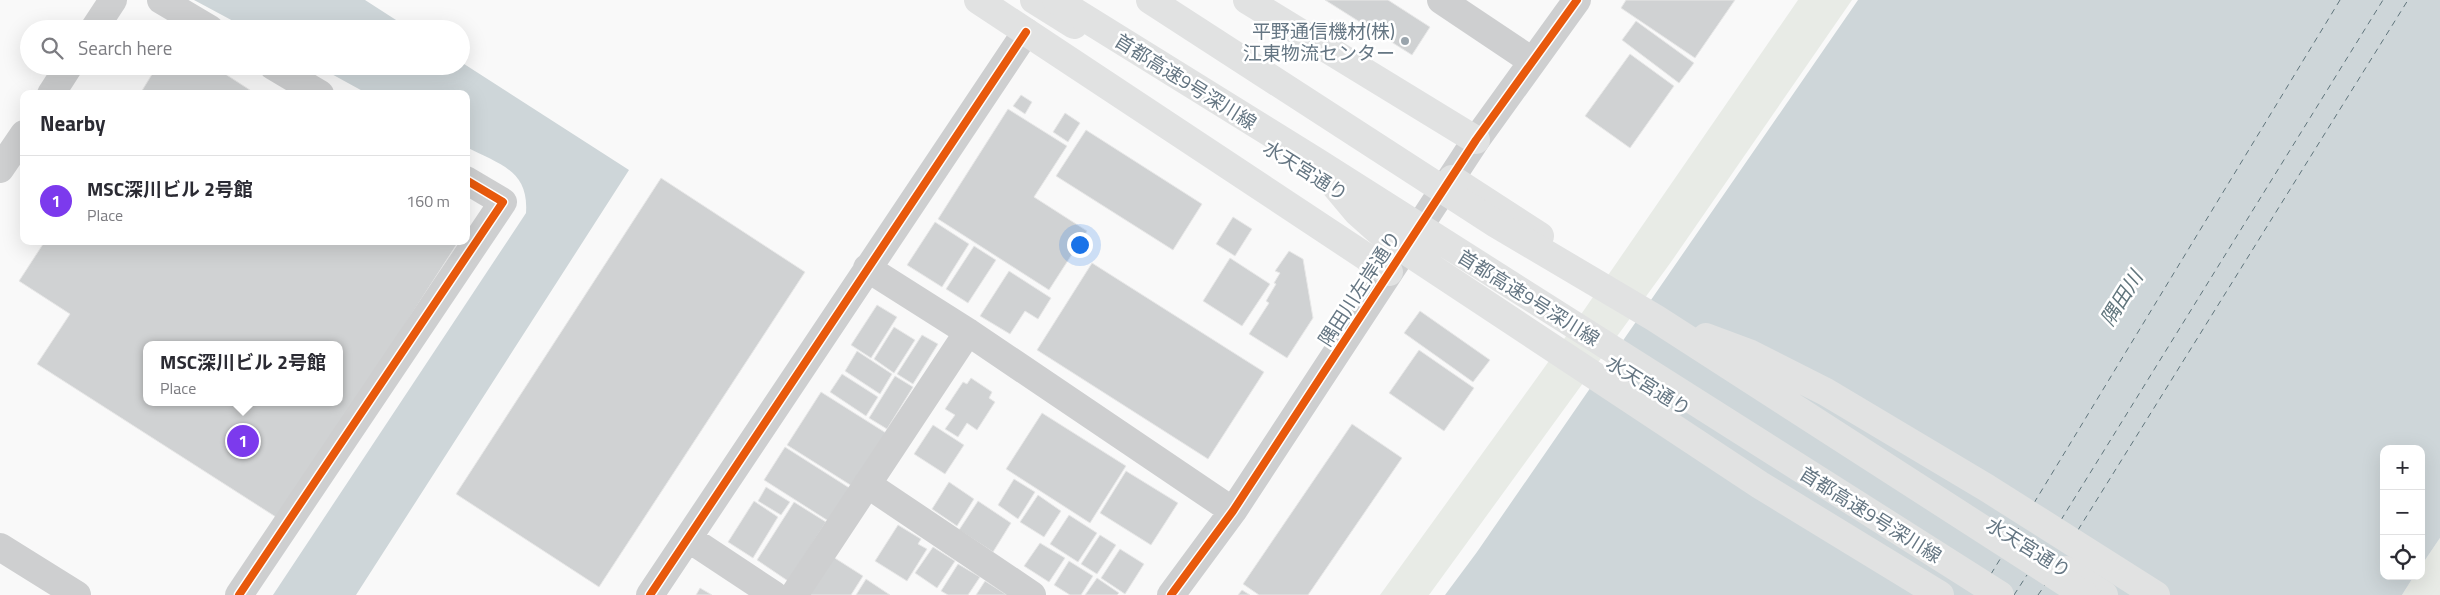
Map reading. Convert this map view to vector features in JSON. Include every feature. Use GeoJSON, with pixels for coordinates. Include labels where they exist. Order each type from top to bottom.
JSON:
{"type":"FeatureCollection","features":[{"type":"Feature","properties":{"kind":"main road"},"geometry":{"type":"LineString","coordinates":[[978,0],[1390,272]]}},
{"type":"Feature","properties":{"kind":"main road","name":"水天宮通り"},"geometry":{"type":"LineString","coordinates":[[1034,0],[1985,595]]}},
{"type":"Feature","properties":{"kind":"main road","name":"首都高速9号深川線"},"geometry":{"type":"LineString","coordinates":[[1056,0],[1317,162],[2000,595]]}},
{"type":"Feature","properties":{"kind":"main road"},"geometry":{"type":"LineString","coordinates":[[1150,0],[1496,224],[1655,318],[2085,595]]}},
{"type":"Feature","properties":{"kind":"main road","name":"水天宮通り"},"geometry":{"type":"LineString","coordinates":[[1170,0],[2104,595]]}},
{"type":"Feature","properties":{"kind":"main road"},"geometry":{"type":"LineString","coordinates":[[1247,0],[1476,140]]}},
{"type":"Feature","properties":{"kind":"main road"},"geometry":{"type":"LineString","coordinates":[[1317,162],[1357,212],[1384,237],[1760,486],[1940,595]]}},
{"type":"Feature","properties":{"kind":"main road"},"geometry":{"type":"LineString","coordinates":[[1655,318],[1749,353],[1826,392],[1987,488],[2156,595]]}},
{"type":"Feature","properties":{"kind":"street"},"geometry":{"type":"LineString","coordinates":[[100,20],[113,0]]}},
{"type":"Feature","properties":{"kind":"street"},"geometry":{"type":"LineString","coordinates":[[162,0],[195,20]]}},
{"type":"Feature","properties":{"kind":"street"},"geometry":{"type":"LineString","coordinates":[[1441,0],[1532,61]]}},
{"type":"Feature","properties":{"kind":"street","name":"隅田川左岸通り"},"geometry":{"type":"LineString","coordinates":[[1171,595],[1233,511],[1476,140],[1578,0]]}},
{"type":"Feature","properties":{"kind":"street"},"geometry":{"type":"LineString","coordinates":[[650,595],[1026,32]]}},
{"type":"Feature","properties":{"kind":"street"},"geometry":{"type":"LineString","coordinates":[[53,90],[63,75]]}},
{"type":"Feature","properties":{"kind":"street"},"geometry":{"type":"LineString","coordinates":[[288,75],[313,90]]}},
{"type":"Feature","properties":{"kind":"street"},"geometry":{"type":"LineString","coordinates":[[0,169],[20,140]]}},
{"type":"Feature","properties":{"kind":"street"},"geometry":{"type":"LineString","coordinates":[[239,595],[503,202],[470,182]]}},
{"type":"Feature","properties":{"kind":"street"},"geometry":{"type":"LineString","coordinates":[[867,268],[968,332],[1233,511]]}},
{"type":"Feature","properties":{"kind":"street"},"geometry":{"type":"LineString","coordinates":[[794,595],[968,332]]}},
{"type":"Feature","properties":{"kind":"street"},"geometry":{"type":"LineString","coordinates":[[867,484],[1032,595]]}},
{"type":"Feature","properties":{"kind":"street"},"geometry":{"type":"LineString","coordinates":[[688,538],[774,595]]}},
{"type":"Feature","properties":{"kind":"street"},"geometry":{"type":"LineString","coordinates":[[0,547],[77,595]]}},
{"type":"Feature","properties":{"kind":"shaded area"},"geometry":{"type":"Polygon","coordinates":[[[1798,0],[1852,0],[1671,262],[1429,595],[1380,595],[1544,368],[1798,0]]]}},
{"type":"Feature","properties":{"kind":"shaded area"},"geometry":{"type":"Polygon","coordinates":[[[2440,538],[2440,595],[2402,595],[2411,580],[2425,580],[2425,560],[2440,538]]]}},
{"type":"Feature","properties":{"kind":"water"},"geometry":{"type":"Polygon","coordinates":[[[194,0],[365,0],[396,20],[231,20],[194,0]]]}},
{"type":"Feature","properties":{"kind":"water","name":"隅田川"},"geometry":{"type":"Polygon","coordinates":[[[1858,0],[2440,0],[2440,538],[2425,560],[2425,445],[2380,445],[2380,580],[2411,580],[2402,595],[1445,595],[1477,552],[1858,0]]]}},
{"type":"Feature","properties":{"kind":"water"},"geometry":{"type":"Polygon","coordinates":[[[470,68],[629,170],[356,595],[273,595],[526,213],[526,199],[523,187],[510,170],[470,149],[470,90],[361,90],[333,75],[470,75],[470,68]]]}},
{"type":"Feature","properties":{"kind":"building","name":"平野通信機材(株) 江東物流センター"},"geometry":{"type":"Polygon","coordinates":[[[1325,0],[1388,0],[1430,27],[1412,55],[1325,0]]]}},
{"type":"Feature","properties":{"kind":"building"},"geometry":{"type":"Polygon","coordinates":[[[1626,0],[1735,0],[1695,58],[1621,8],[1626,0]]]}},
{"type":"Feature","properties":{"kind":"building"},"geometry":{"type":"Polygon","coordinates":[[[1636,21],[1694,63],[1679,83],[1622,40],[1636,21]]]}},
{"type":"Feature","properties":{"kind":"building"},"geometry":{"type":"Polygon","coordinates":[[[1630,54],[1674,86],[1630,148],[1585,116],[1630,54]]]}},
{"type":"Feature","properties":{"kind":"building"},"geometry":{"type":"Polygon","coordinates":[[[152,75],[227,75],[250,90],[142,90],[152,75]]]}},
{"type":"Feature","properties":{"kind":"building"},"geometry":{"type":"Polygon","coordinates":[[[1021,95],[1032,102],[1025,114],[1013,106],[1021,95]]]}},
{"type":"Feature","properties":{"kind":"building"},"geometry":{"type":"Polygon","coordinates":[[[1008,109],[1067,146],[1034,197],[1087,231],[1049,290],[938,219],[1008,109]]]}},
{"type":"Feature","properties":{"kind":"building"},"geometry":{"type":"Polygon","coordinates":[[[1065,113],[1080,123],[1068,142],[1053,132],[1065,113]]]}},
{"type":"Feature","properties":{"kind":"building"},"geometry":{"type":"Polygon","coordinates":[[[1086,130],[1202,204],[1173,250],[1056,176],[1086,130]]]}},
{"type":"Feature","properties":{"kind":"building"},"geometry":{"type":"Polygon","coordinates":[[[661,178],[805,272],[599,587],[456,494],[661,178]]]}},
{"type":"Feature","properties":{"kind":"building"},"geometry":{"type":"Polygon","coordinates":[[[1233,217],[1252,229],[1235,256],[1216,244],[1233,217]]]}},
{"type":"Feature","properties":{"kind":"building"},"geometry":{"type":"Polygon","coordinates":[[[935,222],[969,244],[942,287],[907,265],[935,222]]]}},
{"type":"Feature","properties":{"kind":"building"},"geometry":{"type":"Polygon","coordinates":[[[42,245],[456,245],[279,519],[37,364],[70,314],[19,281],[42,245]]]}},
{"type":"Feature","properties":{"kind":"building"},"geometry":{"type":"Polygon","coordinates":[[[974,246],[996,260],[968,303],[946,289],[974,246]]]}},
{"type":"Feature","properties":{"kind":"building"},"geometry":{"type":"Polygon","coordinates":[[[1289,251],[1303,259],[1313,318],[1287,358],[1249,334],[1269,303],[1266,301],[1280,273],[1275,271],[1289,251]]]}},
{"type":"Feature","properties":{"kind":"building"},"geometry":{"type":"Polygon","coordinates":[[[1230,258],[1270,284],[1242,326],[1203,301],[1230,258]]]}},
{"type":"Feature","properties":{"kind":"building"},"geometry":{"type":"Polygon","coordinates":[[[1092,263],[1264,372],[1208,459],[1037,350],[1092,263]]]}},
{"type":"Feature","properties":{"kind":"building"},"geometry":{"type":"Polygon","coordinates":[[[1009,271],[1051,298],[1038,319],[1025,311],[1010,334],[980,316],[1009,271]]]}},
{"type":"Feature","properties":{"kind":"building"},"geometry":{"type":"Polygon","coordinates":[[[877,305],[897,317],[871,358],[851,345],[877,305]]]}},
{"type":"Feature","properties":{"kind":"building"},"geometry":{"type":"Polygon","coordinates":[[[1420,311],[1490,360],[1473,382],[1404,333],[1420,311]]]}},
{"type":"Feature","properties":{"kind":"building"},"geometry":{"type":"Polygon","coordinates":[[[894,327],[915,340],[894,373],[874,359],[894,327]]]}},
{"type":"Feature","properties":{"kind":"building"},"geometry":{"type":"Polygon","coordinates":[[[922,335],[938,344],[913,384],[897,374],[922,335]]]}},
{"type":"Feature","properties":{"kind":"building"},"geometry":{"type":"Polygon","coordinates":[[[1419,350],[1474,388],[1444,431],[1389,393],[1419,350]]]}},
{"type":"Feature","properties":{"kind":"building"},"geometry":{"type":"Polygon","coordinates":[[[857,351],[892,374],[880,394],[845,371],[857,351]]]}},
{"type":"Feature","properties":{"kind":"building"},"geometry":{"type":"Polygon","coordinates":[[[842,374],[878,397],[866,416],[830,392],[842,374]]]}},
{"type":"Feature","properties":{"kind":"building"},"geometry":{"type":"Polygon","coordinates":[[[895,376],[913,387],[887,429],[869,418],[895,376]]]}},
{"type":"Feature","properties":{"kind":"building"},"geometry":{"type":"Polygon","coordinates":[[[971,378],[992,392],[989,398],[995,402],[977,430],[967,423],[958,437],[945,429],[955,415],[945,409],[963,382],[967,384],[971,378]]]}},
{"type":"Feature","properties":{"kind":"building"},"geometry":{"type":"Polygon","coordinates":[[[821,392],[886,433],[852,486],[787,445],[821,392]]]}},
{"type":"Feature","properties":{"kind":"building"},"geometry":{"type":"Polygon","coordinates":[[[1042,413],[1126,466],[1090,523],[1006,469],[1042,413]]]}},
{"type":"Feature","properties":{"kind":"building"},"geometry":{"type":"Polygon","coordinates":[[[1352,424],[1402,458],[1308,595],[1259,595],[1243,584],[1352,424]]]}},
{"type":"Feature","properties":{"kind":"building"},"geometry":{"type":"Polygon","coordinates":[[[933,425],[964,445],[945,474],[914,454],[933,425]]]}},
{"type":"Feature","properties":{"kind":"building"},"geometry":{"type":"Polygon","coordinates":[[[785,447],[851,489],[830,522],[764,480],[785,447]]]}},
{"type":"Feature","properties":{"kind":"building"},"geometry":{"type":"Polygon","coordinates":[[[1126,471],[1178,503],[1151,545],[1100,513],[1126,471]]]}},
{"type":"Feature","properties":{"kind":"building"},"geometry":{"type":"Polygon","coordinates":[[[1014,479],[1035,492],[1018,519],[998,505],[1014,479]]]}},
{"type":"Feature","properties":{"kind":"building"},"geometry":{"type":"Polygon","coordinates":[[[949,482],[974,499],[957,526],[932,509],[949,482]]]}},
{"type":"Feature","properties":{"kind":"building"},"geometry":{"type":"Polygon","coordinates":[[[766,487],[790,502],[781,515],[758,501],[766,487]]]}},
{"type":"Feature","properties":{"kind":"building"},"geometry":{"type":"Polygon","coordinates":[[[1038,495],[1061,511],[1044,537],[1020,522],[1038,495]]]}},
{"type":"Feature","properties":{"kind":"building"},"geometry":{"type":"Polygon","coordinates":[[[754,501],[778,517],[753,558],[728,542],[754,501]]]}},
{"type":"Feature","properties":{"kind":"building"},"geometry":{"type":"Polygon","coordinates":[[[978,501],[1011,523],[993,552],[959,530],[978,501]]]}},
{"type":"Feature","properties":{"kind":"building"},"geometry":{"type":"Polygon","coordinates":[[[794,502],[826,522],[788,581],[757,560],[794,502]]]}},
{"type":"Feature","properties":{"kind":"building"},"geometry":{"type":"Polygon","coordinates":[[[1069,515],[1097,533],[1078,562],[1050,544],[1069,515]]]}},
{"type":"Feature","properties":{"kind":"building"},"geometry":{"type":"Polygon","coordinates":[[[898,525],[921,539],[918,544],[927,549],[907,581],[875,561],[898,525]]]}},
{"type":"Feature","properties":{"kind":"building"},"geometry":{"type":"Polygon","coordinates":[[[1100,535],[1116,545],[1097,574],[1081,564],[1100,535]]]}},
{"type":"Feature","properties":{"kind":"building"},"geometry":{"type":"Polygon","coordinates":[[[1040,543],[1065,558],[1049,582],[1024,566],[1040,543]]]}},
{"type":"Feature","properties":{"kind":"building"},"geometry":{"type":"Polygon","coordinates":[[[933,547],[955,561],[937,588],[915,573],[933,547]]]}},
{"type":"Feature","properties":{"kind":"building"},"geometry":{"type":"Polygon","coordinates":[[[1120,549],[1144,564],[1125,594],[1101,578],[1120,549]]]}},
{"type":"Feature","properties":{"kind":"building"},"geometry":{"type":"Polygon","coordinates":[[[830,555],[863,576],[851,595],[808,595],[830,555]]]}},
{"type":"Feature","properties":{"kind":"building"},"geometry":{"type":"Polygon","coordinates":[[[1069,561],[1093,576],[1081,595],[1070,595],[1054,585],[1069,561]]]}},
{"type":"Feature","properties":{"kind":"building"},"geometry":{"type":"Polygon","coordinates":[[[958,564],[980,577],[968,595],[948,595],[941,591],[958,564]]]}},
{"type":"Feature","properties":{"kind":"building"},"geometry":{"type":"Polygon","coordinates":[[[1097,578],[1119,593],[1117,595],[1085,595],[1097,578]]]}},
{"type":"Feature","properties":{"kind":"building"},"geometry":{"type":"Polygon","coordinates":[[[866,579],[890,595],[856,595],[866,579]]]}},
{"type":"Feature","properties":{"kind":"building"},"geometry":{"type":"Polygon","coordinates":[[[985,581],[1007,595],[976,595],[985,581]]]}},
{"type":"Feature","properties":{"kind":"building"},"geometry":{"type":"Polygon","coordinates":[[[700,588],[712,595],[696,595],[700,588]]]}},
{"type":"Feature","properties":{"kind":"building"},"geometry":{"type":"Polygon","coordinates":[[[1242,590],[1250,595],[1238,595],[1242,590]]]}},
{"type":"Feature","properties":{"kind":"ferry route"},"geometry":{"type":"LineString","coordinates":[[2034,503],[2340,0]]}},
{"type":"Feature","properties":{"kind":"ferry route"},"geometry":{"type":"LineString","coordinates":[[2061,520],[2383,0]]}},
{"type":"Feature","properties":{"kind":"ferry route"},"geometry":{"type":"LineString","coordinates":[[2078,530],[2408,0]]}},
{"type":"Feature","properties":{"kind":"ferry route"},"geometry":{"type":"LineString","coordinates":[[2015,533],[2020,526]]}},
{"type":"Feature","properties":{"kind":"ferry route"},"geometry":{"type":"LineString","coordinates":[[2041,552],[2047,543]]}},
{"type":"Feature","properties":{"kind":"ferry route"},"geometry":{"type":"LineString","coordinates":[[1991,574],[2002,556]]}},
{"type":"Feature","properties":{"kind":"ferry route"},"geometry":{"type":"LineString","coordinates":[[2014,595],[2027,575]]}},
{"type":"Feature","properties":{"kind":"ferry route"},"geometry":{"type":"LineString","coordinates":[[2038,595],[2045,585]]}},
{"type":"Feature","properties":{"kind":"cycle path"},"geometry":{"type":"LineString","coordinates":[[1171,595],[1233,511],[1476,140],[1577,0]]}},
{"type":"Feature","properties":{"kind":"cycle path"},"geometry":{"type":"LineString","coordinates":[[650,595],[1026,32]]}},
{"type":"Feature","properties":{"kind":"cycle path"},"geometry":{"type":"LineString","coordinates":[[239,595],[503,202],[470,182]]}},
{"type":"Feature","properties":{"kind":"place","name":"平野通信機材(株) 江東物流センター"},"geometry":{"type":"Point","coordinates":[1405,41]}},
{"type":"Feature","properties":{"kind":"place","name":"MSC深川ビル 2号館"},"geometry":{"type":"Point","coordinates":[243,441]}}]}
